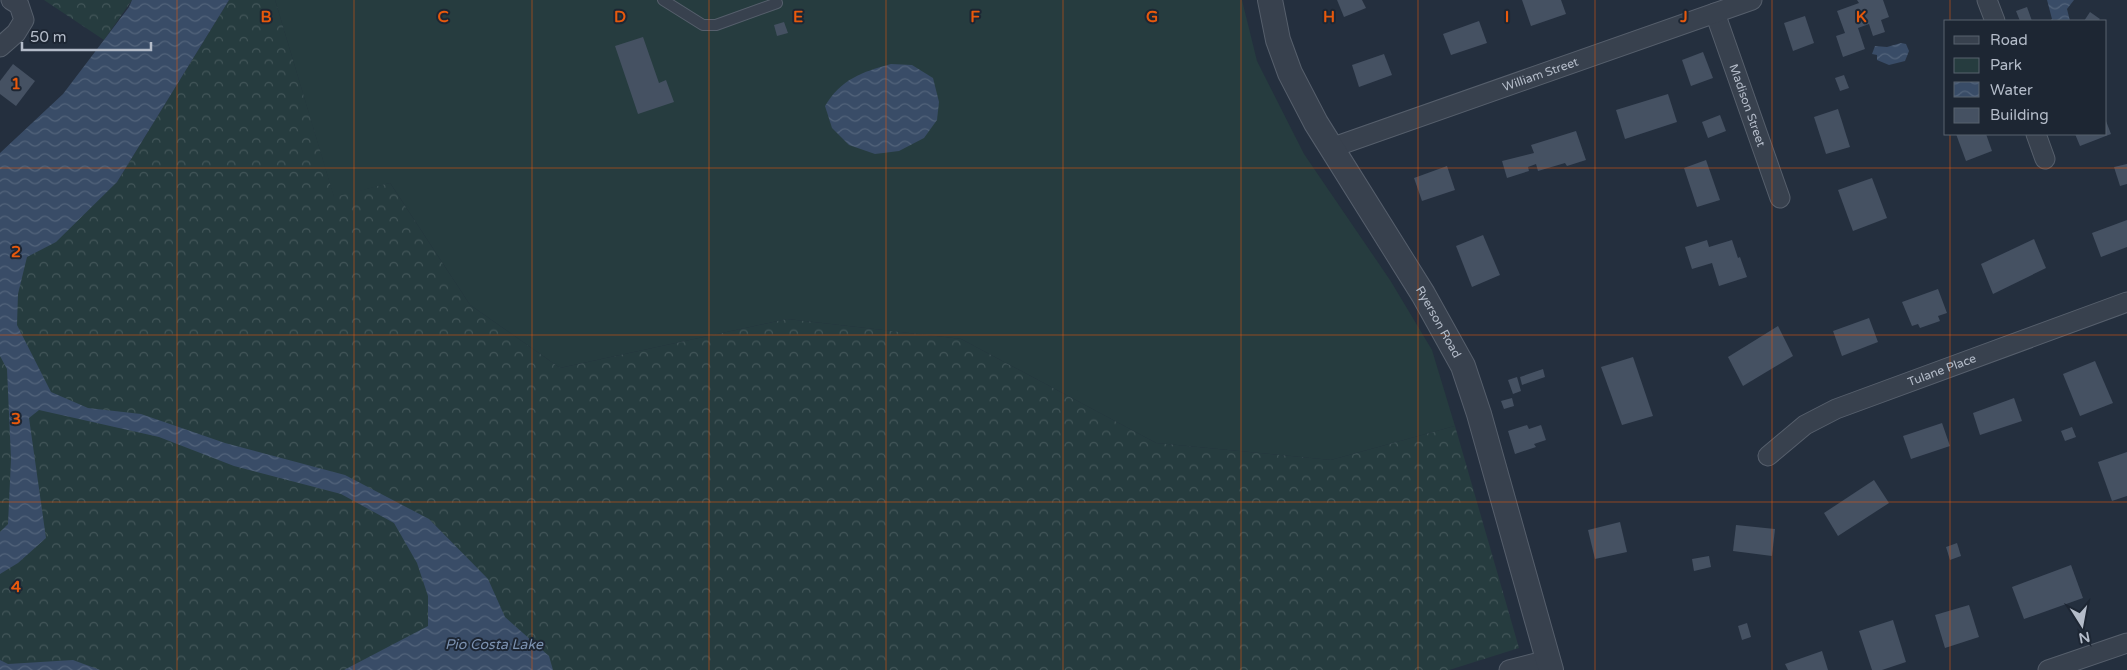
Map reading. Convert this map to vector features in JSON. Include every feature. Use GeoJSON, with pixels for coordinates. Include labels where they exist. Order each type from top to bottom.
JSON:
{"type":"FeatureCollection","features":[{"type":"Feature","properties":{"kind":"street"},"geometry":{"type":"LineString","coordinates":[[0,47],[16,33],[24,20],[19,5],[11,0]]}},
{"type":"Feature","properties":{"kind":"street","name":"Ryerson Road"},"geometry":{"type":"LineString","coordinates":[[1270,0],[1278,40],[1290,73],[1316,123],[1423,294],[1463,366],[1479,414],[1549,665]]}},
{"type":"Feature","properties":{"kind":"street","name":"William Street"},"geometry":{"type":"LineString","coordinates":[[1331,148],[1752,0]]}},
{"type":"Feature","properties":{"kind":"street"},"geometry":{"type":"LineString","coordinates":[[1987,0],[1995,20]]}},
{"type":"Feature","properties":{"kind":"street","name":"Madison Street"},"geometry":{"type":"LineString","coordinates":[[1715,13],[1780,198]]}},
{"type":"Feature","properties":{"kind":"street"},"geometry":{"type":"LineString","coordinates":[[2036,135],[2045,159]]}},
{"type":"Feature","properties":{"kind":"street","name":"Tulane Place"},"geometry":{"type":"LineString","coordinates":[[1768,456],[1805,425],[1836,409],[2127,302]]}},
{"type":"Feature","properties":{"kind":"street"},"geometry":{"type":"LineString","coordinates":[[2048,670],[2127,643]]}},
{"type":"Feature","properties":{"kind":"street"},"geometry":{"type":"LineString","coordinates":[[1509,670],[1549,665]]}},
{"type":"Feature","properties":{"kind":"lane"},"geometry":{"type":"LineString","coordinates":[[663,0],[703,25],[716,25],[777,3]]}},
{"type":"Feature","properties":{"kind":"green space"},"geometry":{"type":"Polygon","coordinates":[[[44,0],[132,0],[104,40],[44,0]]]}},
{"type":"Feature","properties":{"kind":"green space"},"geometry":{"type":"Polygon","coordinates":[[[229,0],[275,0],[334,197],[390,183],[470,305],[560,368],[787,319],[961,339],[1156,443],[1331,460],[1455,426],[1519,648],[1449,670],[0,670],[0,270],[117,182],[229,0]]]}},
{"type":"Feature","properties":{"kind":"green space"},"geometry":{"type":"Polygon","coordinates":[[[275,0],[1242,0],[1257,61],[1304,154],[1390,280],[1432,350],[1455,426],[1331,460],[1156,443],[961,339],[787,319],[560,368],[470,305],[390,183],[334,198],[275,0]]]}},
{"type":"Feature","properties":{"kind":"water","name":"Pio Costa Lake"},"geometry":{"type":"Polygon","coordinates":[[[132,0],[229,0],[117,182],[56,242],[27,257],[18,294],[17,325],[51,392],[88,408],[141,414],[225,443],[345,475],[429,519],[488,579],[505,617],[549,656],[553,670],[344,670],[428,626],[428,596],[417,563],[394,523],[341,494],[234,466],[159,437],[39,410],[29,418],[46,538],[18,563],[0,574],[0,532],[8,524],[11,459],[7,369],[0,356],[0,153],[63,94],[129,7],[132,0]]]}},
{"type":"Feature","properties":{"kind":"water"},"geometry":{"type":"Polygon","coordinates":[[[2047,0],[2074,0],[2067,9],[2070,20],[2051,20],[2047,0]]]}},
{"type":"Feature","properties":{"kind":"water"},"geometry":{"type":"Polygon","coordinates":[[[1901,43],[1906,44],[1909,51],[1905,61],[1889,65],[1877,60],[1877,55],[1872,54],[1875,46],[1887,47],[1901,43]]]}},
{"type":"Feature","properties":{"kind":"water"},"geometry":{"type":"Polygon","coordinates":[[[891,64],[912,65],[933,78],[939,102],[937,120],[924,138],[899,151],[875,154],[849,145],[832,128],[825,106],[845,83],[871,70],[891,64]]]}},
{"type":"Feature","properties":{"kind":"water"},"geometry":{"type":"Polygon","coordinates":[[[0,660],[8,664],[73,660],[100,670],[0,670],[0,660]]]}},
{"type":"Feature","properties":{"kind":"building"},"geometry":{"type":"Polygon","coordinates":[[[1337,0],[1362,0],[1366,8],[1344,17],[1337,0]]]}},
{"type":"Feature","properties":{"kind":"building"},"geometry":{"type":"Polygon","coordinates":[[[1522,0],[1561,0],[1566,14],[1531,26],[1522,0]]]}},
{"type":"Feature","properties":{"kind":"building"},"geometry":{"type":"Polygon","coordinates":[[[1857,0],[1883,0],[1889,17],[1881,20],[1885,32],[1873,36],[1869,24],[1858,28],[1865,49],[1843,57],[1836,36],[1845,33],[1837,11],[1859,3],[1857,0]]]}},
{"type":"Feature","properties":{"kind":"building"},"geometry":{"type":"Polygon","coordinates":[[[2027,7],[2032,20],[2020,20],[2016,11],[2027,7]]]}},
{"type":"Feature","properties":{"kind":"building"},"geometry":{"type":"Polygon","coordinates":[[[2090,12],[2100,19],[2099,20],[2085,20],[2090,12]]]}},
{"type":"Feature","properties":{"kind":"building"},"geometry":{"type":"Polygon","coordinates":[[[1805,16],[1814,43],[1793,51],[1784,23],[1805,16]]]}},
{"type":"Feature","properties":{"kind":"building"},"geometry":{"type":"Polygon","coordinates":[[[1479,21],[1487,43],[1451,55],[1443,34],[1479,21]]]}},
{"type":"Feature","properties":{"kind":"building"},"geometry":{"type":"Polygon","coordinates":[[[784,22],[788,33],[777,36],[774,25],[784,22]]]}},
{"type":"Feature","properties":{"kind":"building"},"geometry":{"type":"Polygon","coordinates":[[[643,37],[659,83],[666,80],[674,102],[638,114],[615,46],[643,37]]]}},
{"type":"Feature","properties":{"kind":"building"},"geometry":{"type":"Polygon","coordinates":[[[1703,52],[1713,78],[1691,86],[1682,60],[1703,52]]]}},
{"type":"Feature","properties":{"kind":"building"},"geometry":{"type":"Polygon","coordinates":[[[1384,54],[1392,75],[1359,87],[1352,65],[1384,54]]]}},
{"type":"Feature","properties":{"kind":"building"},"geometry":{"type":"Polygon","coordinates":[[[13,64],[35,81],[16,106],[0,94],[0,81],[13,64]]]}},
{"type":"Feature","properties":{"kind":"building"},"geometry":{"type":"Polygon","coordinates":[[[1844,75],[1849,88],[1840,91],[1835,78],[1844,75]]]}},
{"type":"Feature","properties":{"kind":"building"},"geometry":{"type":"Polygon","coordinates":[[[1668,94],[1677,122],[1625,139],[1616,110],[1668,94]]]}},
{"type":"Feature","properties":{"kind":"building"},"geometry":{"type":"Polygon","coordinates":[[[1838,109],[1850,147],[1826,154],[1814,117],[1838,109]]]}},
{"type":"Feature","properties":{"kind":"building"},"geometry":{"type":"Polygon","coordinates":[[[1720,115],[1726,131],[1708,138],[1702,122],[1720,115]]]}},
{"type":"Feature","properties":{"kind":"building"},"geometry":{"type":"Polygon","coordinates":[[[2107,124],[2111,134],[2080,146],[2075,135],[2107,135],[2107,124]]]}},
{"type":"Feature","properties":{"kind":"building"},"geometry":{"type":"Polygon","coordinates":[[[1576,131],[1586,160],[1567,166],[1565,163],[1538,171],[1536,164],[1528,167],[1529,171],[1507,178],[1502,161],[1534,153],[1531,145],[1576,131]]]}},
{"type":"Feature","properties":{"kind":"building"},"geometry":{"type":"Polygon","coordinates":[[[1956,135],[1986,135],[1992,151],[1966,161],[1956,135]]]}},
{"type":"Feature","properties":{"kind":"building"},"geometry":{"type":"Polygon","coordinates":[[[1706,160],[1720,200],[1697,207],[1684,168],[1706,160]]]}},
{"type":"Feature","properties":{"kind":"building"},"geometry":{"type":"Polygon","coordinates":[[[2127,164],[2127,184],[2120,186],[2114,167],[2127,164]]]}},
{"type":"Feature","properties":{"kind":"building"},"geometry":{"type":"Polygon","coordinates":[[[1447,166],[1455,190],[1422,201],[1414,178],[1447,166]]]}},
{"type":"Feature","properties":{"kind":"building"},"geometry":{"type":"Polygon","coordinates":[[[1872,178],[1887,218],[1853,231],[1838,190],[1872,178]]]}},
{"type":"Feature","properties":{"kind":"building"},"geometry":{"type":"Polygon","coordinates":[[[2127,220],[2127,247],[2101,257],[2092,233],[2127,220]]]}},
{"type":"Feature","properties":{"kind":"building"},"geometry":{"type":"Polygon","coordinates":[[[1483,235],[1500,275],[1472,287],[1456,246],[1483,235]]]}},
{"type":"Feature","properties":{"kind":"building"},"geometry":{"type":"Polygon","coordinates":[[[2034,239],[2046,268],[1993,294],[1981,264],[2034,239]]]}},
{"type":"Feature","properties":{"kind":"building"},"geometry":{"type":"Polygon","coordinates":[[[1707,240],[1709,247],[1732,240],[1747,277],[1719,286],[1712,263],[1692,269],[1685,247],[1707,240]]]}},
{"type":"Feature","properties":{"kind":"building"},"geometry":{"type":"Polygon","coordinates":[[[1938,289],[1947,313],[1938,316],[1940,321],[1920,328],[1918,324],[1912,326],[1902,302],[1938,289]]]}},
{"type":"Feature","properties":{"kind":"building"},"geometry":{"type":"Polygon","coordinates":[[[1869,318],[1878,342],[1842,356],[1833,331],[1869,318]]]}},
{"type":"Feature","properties":{"kind":"building"},"geometry":{"type":"Polygon","coordinates":[[[1778,326],[1793,356],[1743,386],[1728,357],[1778,326]]]}},
{"type":"Feature","properties":{"kind":"building"},"geometry":{"type":"Polygon","coordinates":[[[1633,357],[1653,416],[1622,425],[1601,367],[1633,357]]]}},
{"type":"Feature","properties":{"kind":"building"},"geometry":{"type":"Polygon","coordinates":[[[2095,361],[2113,403],[2080,416],[2063,374],[2095,361]]]}},
{"type":"Feature","properties":{"kind":"building"},"geometry":{"type":"Polygon","coordinates":[[[1543,369],[1545,377],[1522,385],[1520,377],[1543,369]]]}},
{"type":"Feature","properties":{"kind":"building"},"geometry":{"type":"Polygon","coordinates":[[[1517,377],[1521,391],[1513,394],[1508,380],[1517,377]]]}},
{"type":"Feature","properties":{"kind":"building"},"geometry":{"type":"Polygon","coordinates":[[[1512,398],[1514,406],[1504,409],[1501,401],[1512,398]]]}},
{"type":"Feature","properties":{"kind":"building"},"geometry":{"type":"Polygon","coordinates":[[[2014,398],[2022,421],[1980,435],[1973,413],[2014,398]]]}},
{"type":"Feature","properties":{"kind":"building"},"geometry":{"type":"Polygon","coordinates":[[[1942,423],[1950,446],[1911,459],[1903,436],[1942,423]]]}},
{"type":"Feature","properties":{"kind":"building"},"geometry":{"type":"Polygon","coordinates":[[[1527,425],[1529,429],[1541,425],[1546,440],[1534,444],[1536,447],[1515,454],[1508,431],[1527,425]]]}},
{"type":"Feature","properties":{"kind":"building"},"geometry":{"type":"Polygon","coordinates":[[[2072,427],[2076,437],[2065,441],[2061,431],[2072,427]]]}},
{"type":"Feature","properties":{"kind":"building"},"geometry":{"type":"Polygon","coordinates":[[[2127,452],[2127,496],[2112,501],[2098,462],[2127,452]]]}},
{"type":"Feature","properties":{"kind":"building"},"geometry":{"type":"Polygon","coordinates":[[[1874,480],[1889,503],[1838,536],[1824,513],[1874,480]]]}},
{"type":"Feature","properties":{"kind":"building"},"geometry":{"type":"Polygon","coordinates":[[[1620,522],[1627,552],[1595,559],[1588,530],[1620,522]]]}},
{"type":"Feature","properties":{"kind":"building"},"geometry":{"type":"Polygon","coordinates":[[[1736,525],[1775,529],[1772,556],[1733,551],[1736,525]]]}},
{"type":"Feature","properties":{"kind":"building"},"geometry":{"type":"Polygon","coordinates":[[[1957,543],[1961,556],[1950,560],[1946,547],[1957,543]]]}},
{"type":"Feature","properties":{"kind":"building"},"geometry":{"type":"Polygon","coordinates":[[[1709,556],[1711,567],[1694,571],[1692,559],[1709,556]]]}},
{"type":"Feature","properties":{"kind":"building"},"geometry":{"type":"Polygon","coordinates":[[[2071,565],[2083,598],[2024,619],[2012,587],[2071,565]]]}},
{"type":"Feature","properties":{"kind":"building"},"geometry":{"type":"Polygon","coordinates":[[[1969,605],[1979,637],[1945,648],[1935,615],[1969,605]]]}},
{"type":"Feature","properties":{"kind":"building"},"geometry":{"type":"Polygon","coordinates":[[[1893,620],[1906,662],[1882,670],[1872,670],[1859,631],[1893,620]]]}},
{"type":"Feature","properties":{"kind":"building"},"geometry":{"type":"Polygon","coordinates":[[[1747,623],[1751,637],[1742,640],[1738,626],[1747,623]]]}},
{"type":"Feature","properties":{"kind":"building"},"geometry":{"type":"Polygon","coordinates":[[[1822,651],[1828,670],[1788,670],[1785,664],[1822,651]]]}}]}
